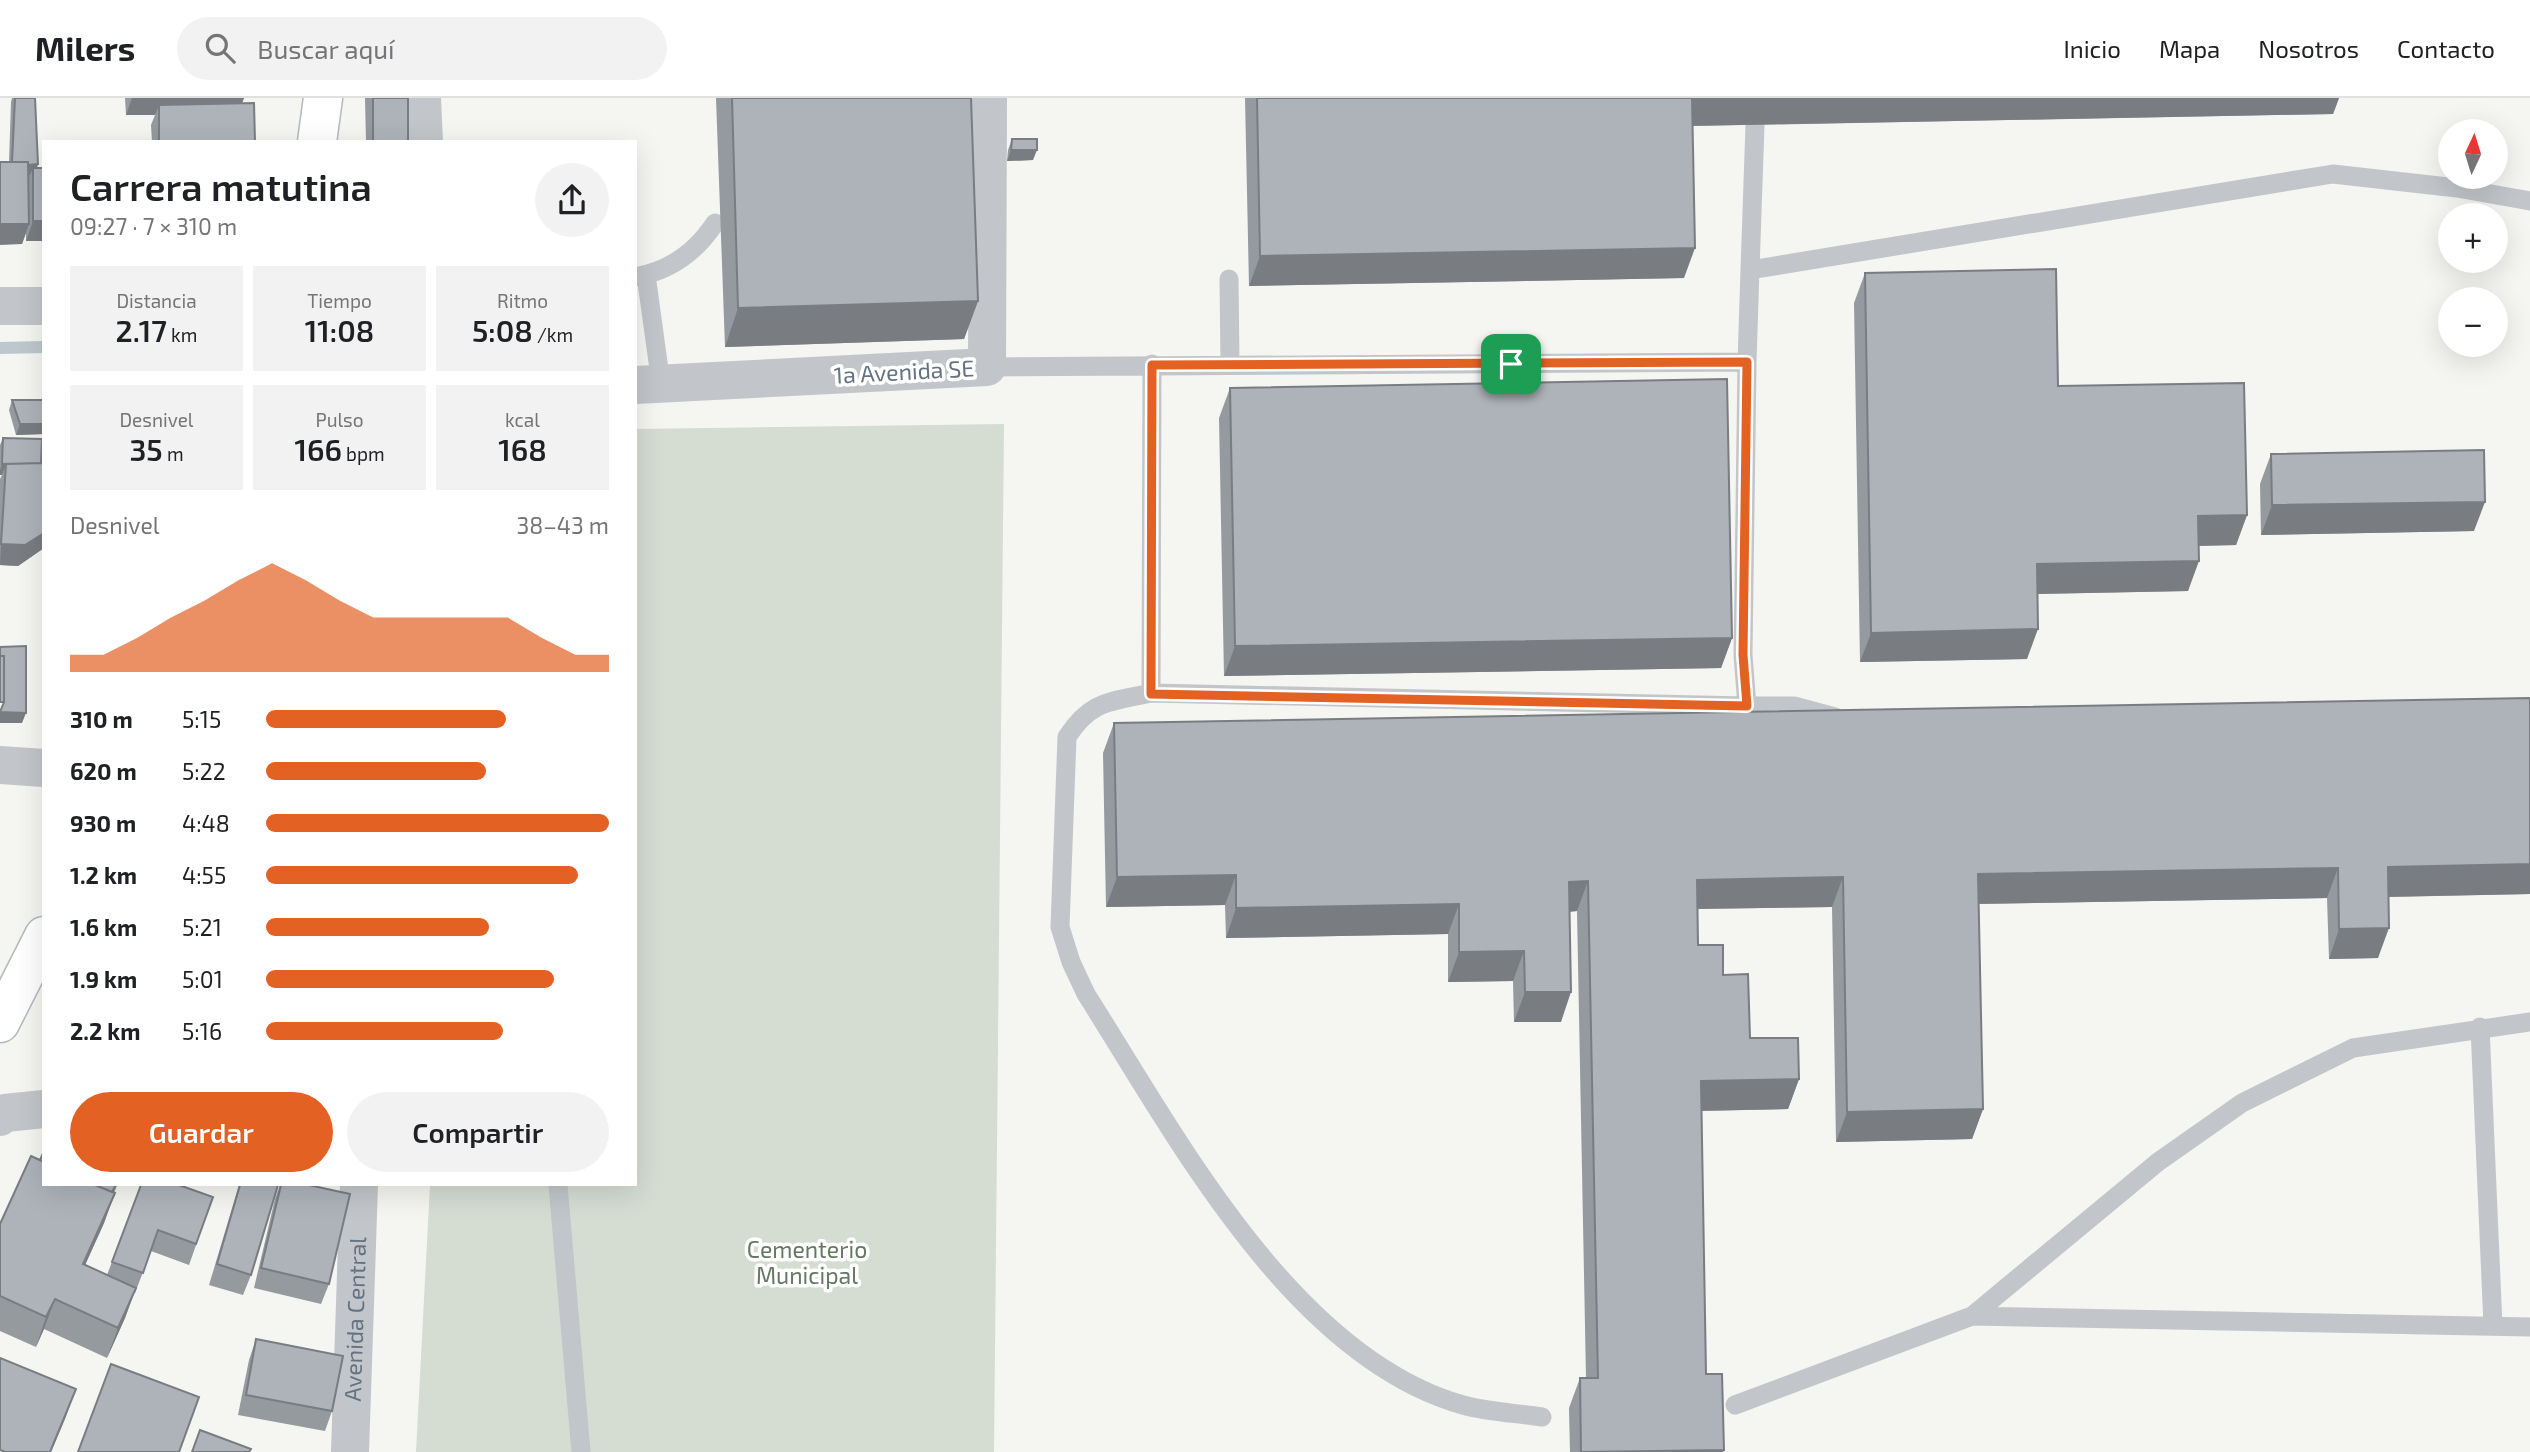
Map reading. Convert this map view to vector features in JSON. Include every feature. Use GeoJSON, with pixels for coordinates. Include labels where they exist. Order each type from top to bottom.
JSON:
{"type":"FeatureCollection","features":[{"type":"Feature","properties":{"kind":"main road"},"geometry":{"type":"LineString","coordinates":[[317,140],[323,98]]}},
{"type":"Feature","properties":{"kind":"main road"},"geometry":{"type":"LineString","coordinates":[[0,1023],[42,940]]}},
{"type":"Feature","properties":{"kind":"street"},"geometry":{"type":"LineString","coordinates":[[422,98],[424,140]]}},
{"type":"Feature","properties":{"kind":"street","name":"1a Avenida SE"},"geometry":{"type":"LineString","coordinates":[[648,385],[987,367],[988,98]]}},
{"type":"Feature","properties":{"kind":"street"},"geometry":{"type":"LineString","coordinates":[[0,306],[42,306]]}},
{"type":"Feature","properties":{"kind":"street"},"geometry":{"type":"LineString","coordinates":[[0,765],[42,768]]}},
{"type":"Feature","properties":{"kind":"street"},"geometry":{"type":"LineString","coordinates":[[0,1117],[5,1113],[42,1109]]}},
{"type":"Feature","properties":{"kind":"street","name":"Avenida Central"},"geometry":{"type":"LineString","coordinates":[[350,1452],[357,1186]]}},
{"type":"Feature","properties":{"kind":"lane"},"geometry":{"type":"LineString","coordinates":[[1747,706],[1743,655],[1747,362],[1755,125]]}},
{"type":"Feature","properties":{"kind":"lane"},"geometry":{"type":"LineString","coordinates":[[1751,270],[2333,174],[2457,188],[2530,201]]}},
{"type":"Feature","properties":{"kind":"lane"},"geometry":{"type":"LineString","coordinates":[[648,385],[640,276],[689,254],[715,223]]}},
{"type":"Feature","properties":{"kind":"lane"},"geometry":{"type":"LineString","coordinates":[[1229,279],[1230,365]]}},
{"type":"Feature","properties":{"kind":"lane"},"geometry":{"type":"LineString","coordinates":[[987,367],[1747,362]]}},
{"type":"Feature","properties":{"kind":"lane"},"geometry":{"type":"LineString","coordinates":[[1151,694],[1152,365]]}},
{"type":"Feature","properties":{"kind":"lane"},"geometry":{"type":"LineString","coordinates":[[1542,1417],[1463,1405],[1416,1385],[1370,1359],[1310,1313],[1213,1193],[1086,994],[1071,962],[1060,927],[1067,737],[1081,715],[1100,705],[1151,694],[1794,706],[1848,721]]}},
{"type":"Feature","properties":{"kind":"lane"},"geometry":{"type":"LineString","coordinates":[[1735,1405],[1972,1316],[2158,1162],[2242,1104],[2353,1048],[2480,1027],[2530,1022]]}},
{"type":"Feature","properties":{"kind":"lane"},"geometry":{"type":"LineString","coordinates":[[2480,1027],[2493,1326]]}},
{"type":"Feature","properties":{"kind":"lane"},"geometry":{"type":"LineString","coordinates":[[558,1186],[581,1452]]}},
{"type":"Feature","properties":{"kind":"lane"},"geometry":{"type":"LineString","coordinates":[[1972,1316],[2530,1327]]}},
{"type":"Feature","properties":{"kind":"green space","name":"Cementerio Municipal"},"geometry":{"type":"Polygon","coordinates":[[[1004,424],[994,1452],[416,1452],[430,1186],[637,1186],[637,429],[1004,424]]]}},
{"type":"Feature","properties":{"kind":"building"},"geometry":{"type":"Polygon","coordinates":[[[15,98],[35,98],[38,164],[12,162],[15,98]]]}},
{"type":"Feature","properties":{"kind":"building"},"geometry":{"type":"Polygon","coordinates":[[[373,98],[408,98],[408,140],[373,140],[373,98]]]}},
{"type":"Feature","properties":{"kind":"building"},"geometry":{"type":"Polygon","coordinates":[[[732,98],[971,98],[978,301],[738,308],[732,98]]]}},
{"type":"Feature","properties":{"kind":"building"},"geometry":{"type":"Polygon","coordinates":[[[1257,98],[1692,98],[1695,248],[1260,256],[1257,98]]]}},
{"type":"Feature","properties":{"kind":"building"},"geometry":{"type":"Polygon","coordinates":[[[254,103],[255,140],[159,140],[159,105],[254,103]]]}},
{"type":"Feature","properties":{"kind":"building"},"geometry":{"type":"Polygon","coordinates":[[[1012,139],[1037,139],[1037,150],[1011,150],[1012,139]]]}},
{"type":"Feature","properties":{"kind":"building"},"geometry":{"type":"Polygon","coordinates":[[[0,162],[28,162],[29,224],[0,224],[0,162]]]}},
{"type":"Feature","properties":{"kind":"building"},"geometry":{"type":"Polygon","coordinates":[[[33,168],[42,168],[42,221],[33,221],[33,168]]]}},
{"type":"Feature","properties":{"kind":"building"},"geometry":{"type":"Polygon","coordinates":[[[2056,269],[2058,386],[2244,383],[2247,515],[2198,516],[2199,561],[2037,564],[2038,629],[1871,633],[1865,273],[2056,269]]]}},
{"type":"Feature","properties":{"kind":"building"},"geometry":{"type":"Polygon","coordinates":[[[1727,379],[1732,638],[1235,646],[1230,388],[1727,379]]]}},
{"type":"Feature","properties":{"kind":"building"},"geometry":{"type":"Polygon","coordinates":[[[12,400],[42,400],[42,424],[20,424],[12,400]]]}},
{"type":"Feature","properties":{"kind":"building"},"geometry":{"type":"Polygon","coordinates":[[[3,438],[42,439],[41,463],[2,464],[3,438]]]}},
{"type":"Feature","properties":{"kind":"building"},"geometry":{"type":"Polygon","coordinates":[[[2484,450],[2485,502],[2272,505],[2271,454],[2484,450]]]}},
{"type":"Feature","properties":{"kind":"building"},"geometry":{"type":"Polygon","coordinates":[[[42,463],[42,534],[25,545],[1,544],[6,464],[42,463]]]}},
{"type":"Feature","properties":{"kind":"building"},"geometry":{"type":"Polygon","coordinates":[[[26,646],[26,713],[0,712],[4,702],[4,656],[0,656],[0,647],[26,646]]]}},
{"type":"Feature","properties":{"kind":"building"},"geometry":{"type":"Polygon","coordinates":[[[0,656],[4,656],[4,702],[0,702],[0,656]]]}},
{"type":"Feature","properties":{"kind":"building"},"geometry":{"type":"Polygon","coordinates":[[[2530,698],[2530,864],[2388,867],[2389,928],[2339,929],[2338,868],[1978,874],[1983,1109],[1847,1112],[1843,877],[1697,880],[1698,945],[1723,945],[1723,975],[1748,974],[1750,1038],[1798,1038],[1799,1079],[1701,1081],[1706,1374],[1722,1374],[1724,1450],[1581,1452],[1580,1378],[1598,1378],[1588,881],[1569,882],[1571,992],[1525,992],[1524,951],[1459,952],[1459,904],[1236,908],[1236,875],[1117,877],[1114,723],[2530,698]]]}},
{"type":"Feature","properties":{"kind":"building"},"geometry":{"type":"Polygon","coordinates":[[[31,1156],[42,1161],[42,1186],[98,1186],[115,1193],[83,1264],[136,1288],[118,1328],[55,1299],[46,1317],[0,1296],[0,1224],[31,1156]]]}},
{"type":"Feature","properties":{"kind":"building"},"geometry":{"type":"Polygon","coordinates":[[[97,1186],[115,1186],[112,1192],[97,1186]]]}},
{"type":"Feature","properties":{"kind":"building"},"geometry":{"type":"Polygon","coordinates":[[[141,1186],[182,1186],[213,1197],[196,1244],[158,1230],[143,1273],[112,1262],[141,1186]]]}},
{"type":"Feature","properties":{"kind":"building"},"geometry":{"type":"Polygon","coordinates":[[[240,1186],[278,1186],[251,1275],[217,1264],[240,1186]]]}},
{"type":"Feature","properties":{"kind":"building"},"geometry":{"type":"Polygon","coordinates":[[[281,1186],[314,1186],[350,1194],[329,1284],[261,1268],[281,1186]]]}},
{"type":"Feature","properties":{"kind":"building"},"geometry":{"type":"Polygon","coordinates":[[[256,1339],[343,1356],[332,1411],[246,1395],[256,1339]]]}},
{"type":"Feature","properties":{"kind":"building"},"geometry":{"type":"Polygon","coordinates":[[[0,1358],[76,1389],[50,1452],[0,1450],[0,1358]]]}},
{"type":"Feature","properties":{"kind":"building"},"geometry":{"type":"Polygon","coordinates":[[[111,1364],[199,1397],[179,1452],[78,1452],[111,1364]]]}},
{"type":"Feature","properties":{"kind":"building"},"geometry":{"type":"Polygon","coordinates":[[[200,1430],[251,1449],[249,1452],[192,1452],[200,1430]]]}},
{"type":"Feature","properties":{"kind":"waterway"},"geometry":{"type":"LineString","coordinates":[[0,348],[42,347]]}},
{"type":"Feature","properties":{"kind":"route"},"geometry":{"type":"LineString","coordinates":[[1747,362],[1743,655],[1747,706],[1151,694],[1152,365],[1511,364],[1747,362]]}}]}
